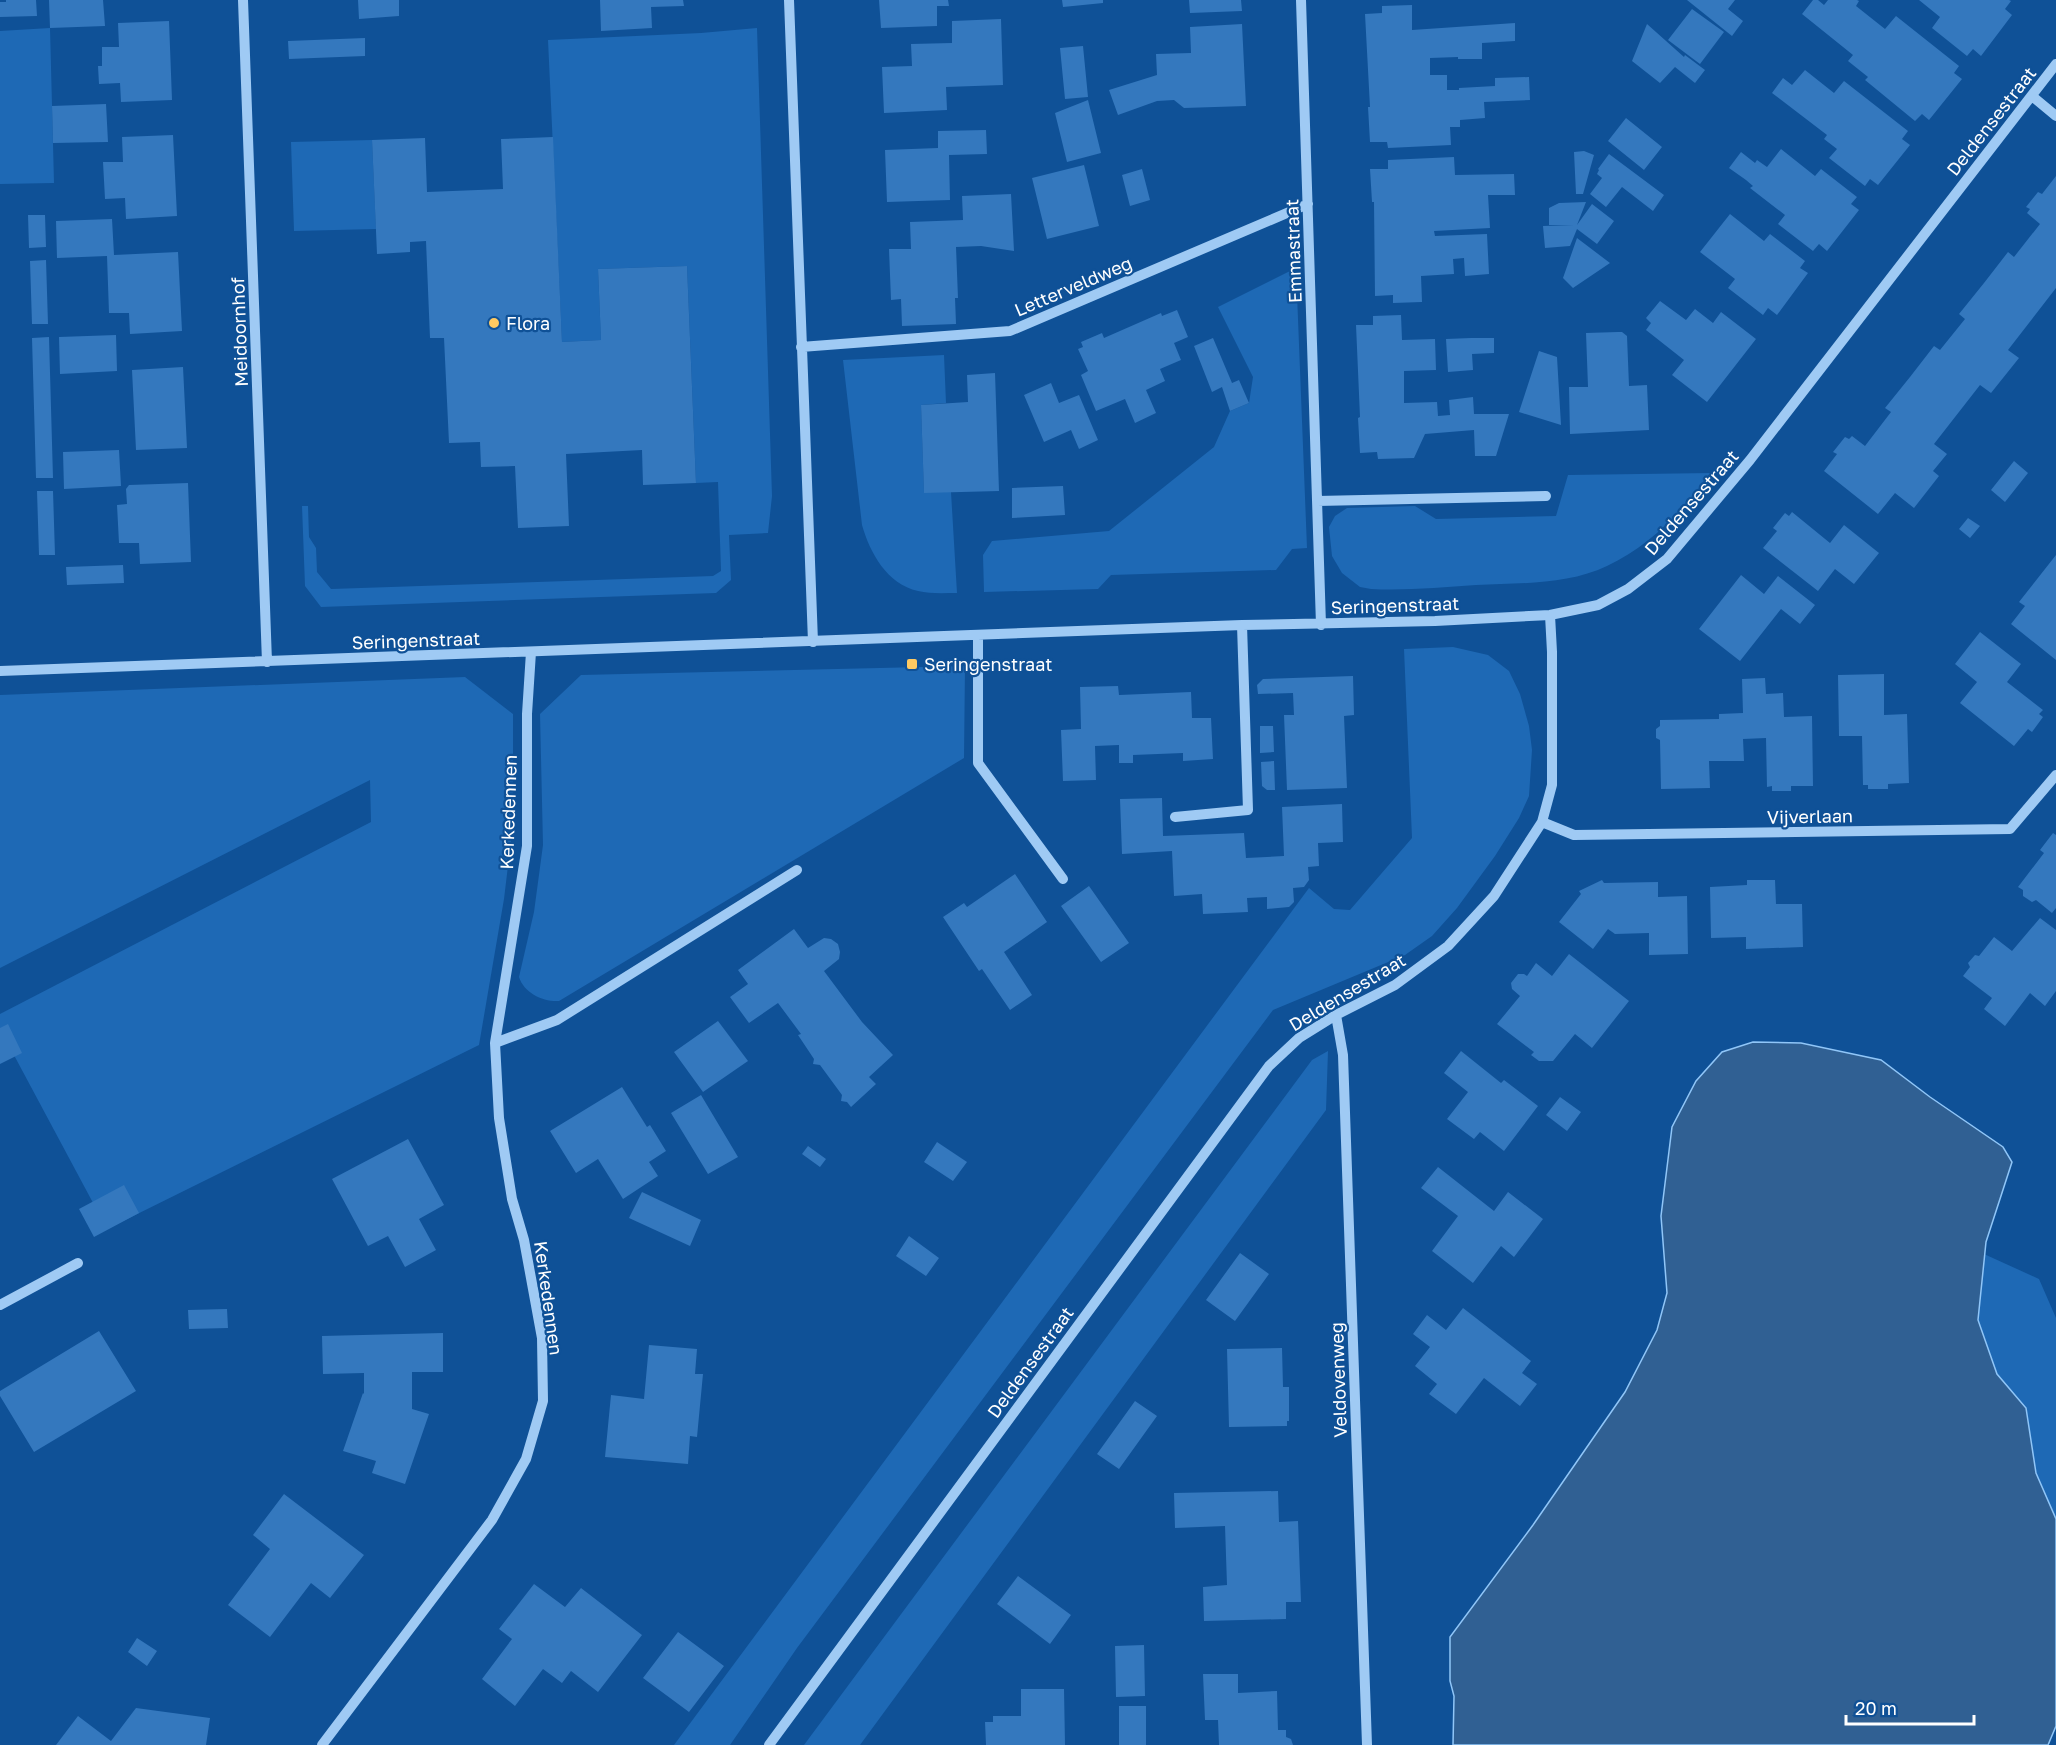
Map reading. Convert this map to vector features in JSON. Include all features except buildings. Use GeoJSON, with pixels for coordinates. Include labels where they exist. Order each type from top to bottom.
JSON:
{"type":"FeatureCollection","features":[{"type":"Feature","properties":{"kind":"street","name":"Meidoornhof"},"geometry":{"type":"LineString","coordinates":[[243,0],[267,662]]}},
{"type":"Feature","properties":{"kind":"street"},"geometry":{"type":"LineString","coordinates":[[789,0],[813,642]]}},
{"type":"Feature","properties":{"kind":"street","name":"Emmastraat"},"geometry":{"type":"LineString","coordinates":[[1301,0],[1321,625]]}},
{"type":"Feature","properties":{"kind":"street","name":"Deldensestraat"},"geometry":{"type":"LineString","coordinates":[[769,1745],[1269,1066],[1299,1038],[1336,1015],[1395,985],[1448,946],[1494,896],[1542,822],[1552,785],[1550,615],[1598,605],[1628,589],[1667,559],[1750,460],[2056,64]]}},
{"type":"Feature","properties":{"kind":"street"},"geometry":{"type":"LineString","coordinates":[[2032,96],[2056,116]]}},
{"type":"Feature","properties":{"kind":"street","name":"Letterveldweg"},"geometry":{"type":"LineString","coordinates":[[801,347],[1010,331],[1308,204]]}},
{"type":"Feature","properties":{"kind":"street"},"geometry":{"type":"LineString","coordinates":[[1317,501],[1546,496]]}},
{"type":"Feature","properties":{"kind":"street","name":"Seringenstraat"},"geometry":{"type":"LineString","coordinates":[[0,671],[1550,615]]}},
{"type":"Feature","properties":{"kind":"street"},"geometry":{"type":"LineString","coordinates":[[1175,817],[1248,810],[1242,625]]}},
{"type":"Feature","properties":{"kind":"street"},"geometry":{"type":"LineString","coordinates":[[978,635],[978,764],[1064,879]]}},
{"type":"Feature","properties":{"kind":"street","name":"Kerkedennen"},"geometry":{"type":"LineString","coordinates":[[322,1745],[492,1520],[525,1458],[543,1401],[542,1338],[524,1240],[512,1199],[501,1130],[495,1043],[527,846],[527,714],[531,652]]}},
{"type":"Feature","properties":{"kind":"street","name":"Vijverlaan"},"geometry":{"type":"LineString","coordinates":[[1542,822],[1574,835],[2010,829],[2056,776]]}},
{"type":"Feature","properties":{"kind":"street"},"geometry":{"type":"LineString","coordinates":[[495,1043],[556,1020],[797,870]]}},
{"type":"Feature","properties":{"kind":"street","name":"Veldovenweg"},"geometry":{"type":"LineString","coordinates":[[1336,1015],[1343,1055],[1367,1745]]}},
{"type":"Feature","properties":{"kind":"street"},"geometry":{"type":"LineString","coordinates":[[0,1305],[78,1263]]}},
{"type":"Feature","properties":{"kind":"shaded area"},"geometry":{"type":"Polygon","coordinates":[[[50,28],[54,183],[0,184],[0,31],[50,28]]]}},
{"type":"Feature","properties":{"kind":"shaded area"},"geometry":{"type":"Polygon","coordinates":[[[757,28],[772,496],[768,533],[729,535],[731,580],[716,593],[321,607],[305,586],[302,506],[308,506],[309,537],[316,548],[317,572],[331,589],[713,576],[721,571],[718,482],[696,483],[687,266],[598,269],[601,340],[562,342],[548,40],[757,28]]]}},
{"type":"Feature","properties":{"kind":"shaded area"},"geometry":{"type":"Polygon","coordinates":[[[372,140],[376,229],[294,231],[291,142],[372,140]]]}},
{"type":"Feature","properties":{"kind":"shaded area"},"geometry":{"type":"Polygon","coordinates":[[[1296,268],[1307,548],[1292,549],[1276,570],[1111,575],[1098,589],[984,592],[983,555],[992,541],[1109,531],[1214,447],[1230,411],[1249,403],[1253,377],[1218,307],[1296,268]]]}},
{"type":"Feature","properties":{"kind":"shaded area"},"geometry":{"type":"Polygon","coordinates":[[[944,355],[946,403],[921,405],[924,492],[951,492],[957,593],[927,593],[897,582],[881,566],[862,525],[843,360],[944,355]]]}},
{"type":"Feature","properties":{"kind":"shaded area"},"geometry":{"type":"Polygon","coordinates":[[[1712,473],[1665,526],[1651,538],[1623,558],[1576,577],[1526,583],[1371,589],[1360,587],[1342,573],[1332,556],[1329,527],[1335,516],[1347,508],[1415,506],[1436,519],[1556,516],[1568,475],[1712,473]]]}},
{"type":"Feature","properties":{"kind":"shaded area"},"geometry":{"type":"Polygon","coordinates":[[[1453,647],[1488,655],[1509,671],[1520,694],[1529,726],[1532,750],[1529,796],[1519,818],[1495,856],[1457,908],[1432,936],[1405,955],[1273,1010],[797,1648],[730,1745],[674,1745],[1309,888],[1334,909],[1350,910],[1412,838],[1404,649],[1453,647]]]}},
{"type":"Feature","properties":{"kind":"shaded area"},"geometry":{"type":"Polygon","coordinates":[[[965,666],[964,758],[559,1001],[547,1000],[535,995],[521,983],[519,977],[534,912],[543,845],[540,714],[581,675],[965,666]]]}},
{"type":"Feature","properties":{"kind":"shaded area"},"geometry":{"type":"Polygon","coordinates":[[[465,677],[513,714],[513,824],[504,899],[479,1045],[107,1229],[0,1029],[0,1014],[371,822],[370,780],[0,968],[0,695],[465,677]]]}},
{"type":"Feature","properties":{"kind":"shaded area"},"geometry":{"type":"Polygon","coordinates":[[[1753,1042],[1801,1043],[1881,1060],[2003,1147],[2012,1162],[1986,1242],[1978,1320],[1997,1374],[2026,1408],[2036,1473],[2056,1519],[2056,1726],[2048,1745],[1453,1745],[1454,1696],[1450,1681],[1450,1637],[1533,1525],[1625,1392],[1657,1330],[1667,1293],[1661,1216],[1672,1127],[1696,1081],[1722,1052],[1753,1042]]]}},
{"type":"Feature","properties":{"kind":"shaded area"},"geometry":{"type":"Polygon","coordinates":[[[1328,1051],[1326,1110],[860,1745],[804,1745],[1312,1060],[1328,1051]]]}},
{"type":"Feature","properties":{"kind":"shaded area"},"geometry":{"type":"Polygon","coordinates":[[[1984,1254],[2039,1279],[2056,1318],[2056,1519],[2036,1473],[2026,1408],[1997,1374],[1978,1320],[1984,1254]]]}},
{"type":"Feature","properties":{"kind":"place","name":"Flora"},"geometry":{"type":"Point","coordinates":[494,323]}},
{"type":"Feature","properties":{"kind":"place","name":"Seringenstraat"},"geometry":{"type":"Point","coordinates":[912,664]}}]}
